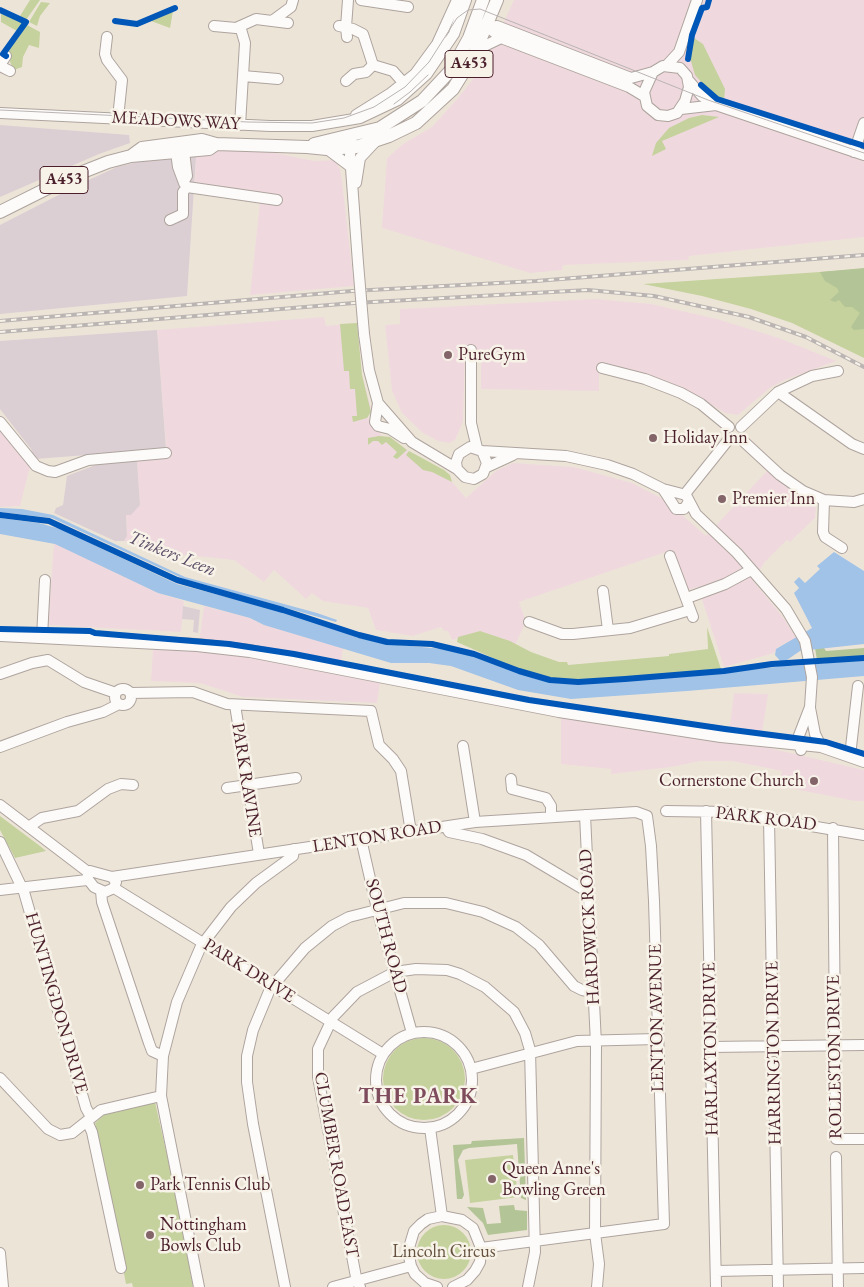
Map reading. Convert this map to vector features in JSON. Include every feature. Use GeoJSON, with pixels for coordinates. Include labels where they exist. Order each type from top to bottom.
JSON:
{"type":"FeatureCollection","features":[{"type":"Feature","properties":{"kind":"main road","name":"A453"},"geometry":{"type":"LineString","coordinates":[[307,146],[327,149],[346,143],[357,135],[391,122],[422,102],[452,69],[469,38],[483,0]]}},
{"type":"Feature","properties":{"kind":"main road","name":"A453"},"geometry":{"type":"LineString","coordinates":[[0,212],[70,176],[131,156],[142,148],[180,149],[207,140],[216,144],[307,146],[378,139],[404,130],[434,108],[453,89],[476,50],[496,2]]}},
{"type":"Feature","properties":{"kind":"main road"},"geometry":{"type":"LineString","coordinates":[[0,635],[197,645],[250,651],[559,711],[799,746],[850,756]]}},
{"type":"Feature","properties":{"kind":"main road"},"geometry":{"type":"LineString","coordinates":[[799,746],[821,746],[864,761]]}},
{"type":"Feature","properties":{"kind":"street"},"geometry":{"type":"LineString","coordinates":[[272,21],[291,7],[292,0]]}},
{"type":"Feature","properties":{"kind":"street"},"geometry":{"type":"LineString","coordinates":[[348,0],[344,30],[363,34],[373,65]]}},
{"type":"Feature","properties":{"kind":"street"},"geometry":{"type":"LineString","coordinates":[[361,0],[408,6]]}},
{"type":"Feature","properties":{"kind":"street","name":"MEADOWS WAY"},"geometry":{"type":"LineString","coordinates":[[407,86],[437,44],[457,0]]}},
{"type":"Feature","properties":{"kind":"street","name":"MEADOWS WAY"},"geometry":{"type":"LineString","coordinates":[[0,113],[240,125],[312,126],[351,119],[407,86],[433,67],[458,26],[466,0]]}},
{"type":"Feature","properties":{"kind":"street"},"geometry":{"type":"LineString","coordinates":[[469,38],[486,27],[498,26],[622,76],[637,78],[667,65],[680,52],[697,0]]}},
{"type":"Feature","properties":{"kind":"street"},"geometry":{"type":"LineString","coordinates":[[496,2],[497,18],[509,30]]}},
{"type":"Feature","properties":{"kind":"street"},"geometry":{"type":"LineString","coordinates":[[477,16],[486,27],[501,38],[629,88],[644,96]]}},
{"type":"Feature","properties":{"kind":"street"},"geometry":{"type":"LineString","coordinates":[[219,30],[240,26],[254,20],[288,23]]}},
{"type":"Feature","properties":{"kind":"street"},"geometry":{"type":"LineString","coordinates":[[240,26],[245,40],[240,125]]}},
{"type":"Feature","properties":{"kind":"street"},"geometry":{"type":"LineString","coordinates":[[107,37],[106,60],[122,80],[118,118]]}},
{"type":"Feature","properties":{"kind":"street"},"geometry":{"type":"LineString","coordinates":[[476,50],[501,38]]}},
{"type":"Feature","properties":{"kind":"street"},"geometry":{"type":"LineString","coordinates":[[680,52],[683,71],[689,81],[702,96],[716,106],[859,154],[864,124]]}},
{"type":"Feature","properties":{"kind":"street"},"geometry":{"type":"LineString","coordinates":[[6,56],[0,66],[10,71]]}},
{"type":"Feature","properties":{"kind":"street"},"geometry":{"type":"LineString","coordinates":[[373,65],[393,71],[407,86]]}},
{"type":"Feature","properties":{"kind":"street"},"geometry":{"type":"LineString","coordinates":[[348,76],[364,73],[373,65]]}},
{"type":"Feature","properties":{"kind":"street"},"geometry":{"type":"LineString","coordinates":[[667,65],[683,71]]}},
{"type":"Feature","properties":{"kind":"street"},"geometry":{"type":"LineString","coordinates":[[653,72],[647,82],[644,96],[647,106],[658,115],[670,116],[681,109],[716,106]]}},
{"type":"Feature","properties":{"kind":"street"},"geometry":{"type":"LineString","coordinates":[[243,76],[272,82]]}},
{"type":"Feature","properties":{"kind":"street"},"geometry":{"type":"LineString","coordinates":[[681,109],[687,96],[689,81]]}},
{"type":"Feature","properties":{"kind":"street"},"geometry":{"type":"LineString","coordinates":[[352,209],[360,158],[378,139]]}},
{"type":"Feature","properties":{"kind":"street"},"geometry":{"type":"LineString","coordinates":[[346,143],[360,158]]}},
{"type":"Feature","properties":{"kind":"street"},"geometry":{"type":"LineString","coordinates":[[346,143],[351,167],[352,209],[368,370],[378,403],[387,419],[412,442],[465,477],[474,479],[483,474],[487,467],[486,457],[480,450],[471,423],[471,350]]}},
{"type":"Feature","properties":{"kind":"street"},"geometry":{"type":"LineString","coordinates":[[170,220],[182,214],[186,176],[180,149]]}},
{"type":"Feature","properties":{"kind":"street"},"geometry":{"type":"LineString","coordinates":[[327,149],[351,167]]}},
{"type":"Feature","properties":{"kind":"street"},"geometry":{"type":"LineString","coordinates":[[185,184],[277,200]]}},
{"type":"Feature","properties":{"kind":"street"},"geometry":{"type":"LineString","coordinates":[[602,368],[644,379],[682,393],[701,404],[729,427]]}},
{"type":"Feature","properties":{"kind":"street"},"geometry":{"type":"LineString","coordinates":[[741,427],[756,410],[778,392],[812,376],[838,371]]}},
{"type":"Feature","properties":{"kind":"street"},"geometry":{"type":"LineString","coordinates":[[778,392],[852,444],[864,449]]}},
{"type":"Feature","properties":{"kind":"street"},"geometry":{"type":"LineString","coordinates":[[378,403],[376,425],[380,428],[387,419]]}},
{"type":"Feature","properties":{"kind":"street"},"geometry":{"type":"LineString","coordinates":[[0,422],[36,466],[48,471],[55,472],[88,460],[166,454]]}},
{"type":"Feature","properties":{"kind":"street"},"geometry":{"type":"LineString","coordinates":[[457,470],[456,462],[471,423]]}},
{"type":"Feature","properties":{"kind":"street"},"geometry":{"type":"LineString","coordinates":[[734,424],[741,427],[743,434],[741,439],[736,442],[729,439],[726,433],[729,427],[734,424]]}},
{"type":"Feature","properties":{"kind":"street"},"geometry":{"type":"LineString","coordinates":[[681,500],[729,439]]}},
{"type":"Feature","properties":{"kind":"street"},"geometry":{"type":"LineString","coordinates":[[741,439],[794,486],[824,500],[854,502],[864,499]]}},
{"type":"Feature","properties":{"kind":"street"},"geometry":{"type":"LineString","coordinates":[[431,454],[461,452],[470,447],[516,454],[566,456],[584,459],[633,474],[681,500],[721,536],[798,626],[810,658],[810,702],[815,734],[821,746]]}},
{"type":"Feature","properties":{"kind":"street"},"geometry":{"type":"LineString","coordinates":[[487,467],[516,454]]}},
{"type":"Feature","properties":{"kind":"street"},"geometry":{"type":"LineString","coordinates":[[824,500],[822,532],[825,537],[842,548]]}},
{"type":"Feature","properties":{"kind":"street"},"geometry":{"type":"LineString","coordinates":[[529,622],[567,634],[630,628],[692,613],[670,556]]}},
{"type":"Feature","properties":{"kind":"street"},"geometry":{"type":"LineString","coordinates":[[687,598],[725,584],[751,570]]}},
{"type":"Feature","properties":{"kind":"street"},"geometry":{"type":"LineString","coordinates":[[42,638],[45,580]]}},
{"type":"Feature","properties":{"kind":"street"},"geometry":{"type":"LineString","coordinates":[[603,591],[608,630]]}},
{"type":"Feature","properties":{"kind":"street"},"geometry":{"type":"LineString","coordinates":[[0,674],[43,660],[54,664],[84,682],[116,694]]}},
{"type":"Feature","properties":{"kind":"street"},"geometry":{"type":"LineString","coordinates":[[850,756],[858,686]]}},
{"type":"Feature","properties":{"kind":"street"},"geometry":{"type":"LineString","coordinates":[[116,694],[123,689],[130,693],[193,692],[235,705],[368,709],[373,714],[379,745],[393,758],[401,771],[411,832]]}},
{"type":"Feature","properties":{"kind":"street"},"geometry":{"type":"LineString","coordinates":[[0,747],[67,722],[103,712],[118,704],[126,705],[130,702],[130,693]]}},
{"type":"Feature","properties":{"kind":"street"},"geometry":{"type":"LineString","coordinates":[[116,694],[115,698],[118,704]]}},
{"type":"Feature","properties":{"kind":"street"},"geometry":{"type":"LineString","coordinates":[[799,746],[810,702]]}},
{"type":"Feature","properties":{"kind":"street","name":"PARK RAVINE"},"geometry":{"type":"LineString","coordinates":[[235,705],[259,854]]}},
{"type":"Feature","properties":{"kind":"street"},"geometry":{"type":"LineString","coordinates":[[463,746],[475,822]]}},
{"type":"Feature","properties":{"kind":"street"},"geometry":{"type":"LineString","coordinates":[[227,788],[296,778]]}},
{"type":"Feature","properties":{"kind":"street"},"geometry":{"type":"LineString","coordinates":[[511,779],[512,789],[546,798],[551,806],[551,816]]}},
{"type":"Feature","properties":{"kind":"street"},"geometry":{"type":"LineString","coordinates":[[30,826],[42,818],[78,811],[108,789],[120,784],[133,785]]}},
{"type":"Feature","properties":{"kind":"street"},"geometry":{"type":"LineString","coordinates":[[0,805],[30,826],[88,876],[101,891],[102,902],[152,1051],[163,1056]]}},
{"type":"Feature","properties":{"kind":"street","name":"PARK ROAD"},"geometry":{"type":"LineString","coordinates":[[666,811],[706,811],[769,818],[864,835]]}},
{"type":"Feature","properties":{"kind":"street","name":"HARLAXTON DRIVE"},"geometry":{"type":"LineString","coordinates":[[706,811],[711,1046],[773,1046]]}},
{"type":"Feature","properties":{"kind":"street","name":"LENTON ROAD"},"geometry":{"type":"LineString","coordinates":[[0,890],[23,889],[88,876],[96,871],[112,876],[475,822],[585,814],[644,813]]}},
{"type":"Feature","properties":{"kind":"street","name":"LENTON AVENUE"},"geometry":{"type":"LineString","coordinates":[[595,1233],[664,1224],[652,846],[648,818],[644,813]]}},
{"type":"Feature","properties":{"kind":"street","name":"HARDWICK ROAD"},"geometry":{"type":"LineString","coordinates":[[585,814],[596,1040],[595,1233],[599,1264],[597,1287]]}},
{"type":"Feature","properties":{"kind":"street","name":"HARRINGTON DRIVE"},"geometry":{"type":"LineString","coordinates":[[769,818],[773,1046]]}},
{"type":"Feature","properties":{"kind":"street"},"geometry":{"type":"LineString","coordinates":[[446,826],[449,832],[482,839],[526,855],[588,892]]}},
{"type":"Feature","properties":{"kind":"street","name":"ROLLESTON DRIVE"},"geometry":{"type":"LineString","coordinates":[[833,828],[836,1140],[864,1139]]}},
{"type":"Feature","properties":{"kind":"street","name":"SOUTH ROAD"},"geometry":{"type":"LineString","coordinates":[[360,839],[377,909],[412,1033]]}},
{"type":"Feature","properties":{"kind":"street","name":"HUNTINGDON DRIVE"},"geometry":{"type":"LineString","coordinates":[[0,842],[23,889],[86,1108],[121,1268]]}},
{"type":"Feature","properties":{"kind":"street"},"geometry":{"type":"LineString","coordinates":[[199,1287],[161,1096],[163,1056],[177,1002],[204,943],[231,907],[256,883],[293,856],[294,849]]}},
{"type":"Feature","properties":{"kind":"street"},"geometry":{"type":"LineString","coordinates":[[101,891],[107,892],[114,888],[116,882],[112,876]]}},
{"type":"Feature","properties":{"kind":"street","name":"PARK DRIVE"},"geometry":{"type":"LineString","coordinates":[[114,888],[383,1054]]}},
{"type":"Feature","properties":{"kind":"street"},"geometry":{"type":"LineString","coordinates":[[285,1287],[253,1124],[247,1082],[250,1042],[260,1010],[272,986],[294,959],[318,936],[349,917],[377,909],[426,902],[446,903],[483,912],[502,920],[529,936],[547,953],[574,986],[593,992]]}},
{"type":"Feature","properties":{"kind":"street","name":"CLUMBER ROAD EAST"},"geometry":{"type":"LineString","coordinates":[[359,1284],[318,1077],[318,1049],[330,1021],[357,992],[372,982],[395,972],[416,969],[446,970],[460,974],[486,987],[514,1012],[526,1032],[529,1054],[535,1242],[534,1264],[528,1287]]}},
{"type":"Feature","properties":{"kind":"street"},"geometry":{"type":"LineString","coordinates":[[428,1032],[440,1034],[454,1042],[463,1051],[471,1069],[472,1089],[462,1111],[442,1125],[430,1128],[415,1128],[401,1122],[383,1105],[376,1084],[377,1070],[383,1054],[393,1043],[412,1033],[428,1032]]}},
{"type":"Feature","properties":{"kind":"street"},"geometry":{"type":"LineString","coordinates":[[471,1069],[577,1041],[657,1039]]}},
{"type":"Feature","properties":{"kind":"street"},"geometry":{"type":"LineString","coordinates":[[773,1046],[864,1045]]}},
{"type":"Feature","properties":{"kind":"street","name":"HARLAXTON DRIVE"},"geometry":{"type":"LineString","coordinates":[[711,1062],[716,1287]]}},
{"type":"Feature","properties":{"kind":"street","name":"HARRINGTON DRIVE"},"geometry":{"type":"LineString","coordinates":[[774,1062],[778,1287]]}},
{"type":"Feature","properties":{"kind":"street"},"geometry":{"type":"LineString","coordinates":[[0,1078],[56,1134],[72,1133],[101,1110],[161,1096]]}},
{"type":"Feature","properties":{"kind":"street"},"geometry":{"type":"LineString","coordinates":[[430,1128],[442,1216]]}},
{"type":"Feature","properties":{"kind":"street","name":"ROLLESTON DRIVE"},"geometry":{"type":"LineString","coordinates":[[836,1157],[838,1287]]}},
{"type":"Feature","properties":{"kind":"street"},"geometry":{"type":"LineString","coordinates":[[437,1287],[420,1279],[411,1266],[408,1251],[414,1232],[428,1219],[442,1216],[462,1220],[472,1228],[481,1248],[480,1262],[475,1271],[467,1280],[453,1287]]}},
{"type":"Feature","properties":{"kind":"street"},"geometry":{"type":"LineString","coordinates":[[481,1248],[595,1233]]}},
{"type":"Feature","properties":{"kind":"street"},"geometry":{"type":"LineString","coordinates":[[0,1253],[3,1287]]}},
{"type":"Feature","properties":{"kind":"street"},"geometry":{"type":"LineString","coordinates":[[333,1287],[359,1284],[411,1266]]}},
{"type":"Feature","properties":{"kind":"street"},"geometry":{"type":"LineString","coordinates":[[716,1271],[864,1268]]}},
{"type":"Feature","properties":{"kind":"shaded area"},"geometry":{"type":"Polygon","coordinates":[[[514,0],[864,0],[864,237],[689,256],[688,260],[563,265],[562,270],[530,273],[382,228],[387,158],[403,144],[432,127],[458,98],[484,65],[514,0]]]}},
{"type":"Feature","properties":{"kind":"shaded area"},"geometry":{"type":"Polygon","coordinates":[[[0,125],[129,135],[130,143],[99,154],[0,197],[0,125]]]}},
{"type":"Feature","properties":{"kind":"shaded area"},"geometry":{"type":"Polygon","coordinates":[[[222,150],[270,152],[314,161],[335,160],[340,169],[342,181],[354,286],[250,295],[261,193],[195,184],[196,157],[198,152],[222,150]]]}},
{"type":"Feature","properties":{"kind":"shaded area"},"geometry":{"type":"Polygon","coordinates":[[[198,152],[196,157],[187,296],[0,314],[0,225],[117,167],[150,159],[198,152]]]}},
{"type":"Feature","properties":{"kind":"shaded area"},"geometry":{"type":"Polygon","coordinates":[[[596,299],[651,304],[717,319],[779,338],[836,361],[771,387],[738,415],[725,413],[670,382],[599,362],[599,391],[481,389],[481,350],[465,351],[463,422],[455,440],[449,443],[438,441],[423,433],[402,413],[392,391],[385,325],[400,324],[400,309],[596,299]]]}},
{"type":"Feature","properties":{"kind":"shaded area"},"geometry":{"type":"Polygon","coordinates":[[[324,317],[326,326],[357,323],[362,375],[371,408],[368,418],[382,436],[390,437],[409,451],[450,475],[452,482],[466,498],[496,471],[513,463],[574,467],[632,483],[665,500],[706,536],[767,471],[816,507],[815,518],[790,542],[787,540],[764,563],[753,581],[783,617],[796,638],[778,647],[774,653],[724,667],[698,587],[688,590],[672,550],[519,602],[526,622],[523,623],[524,626],[515,645],[510,641],[480,631],[452,640],[448,631],[444,631],[441,627],[413,636],[376,630],[368,608],[323,601],[312,593],[306,599],[274,570],[264,582],[234,560],[157,552],[124,541],[127,536],[126,515],[140,505],[137,461],[167,458],[157,330],[324,317]]]}},
{"type":"Feature","properties":{"kind":"shaded area"},"geometry":{"type":"Polygon","coordinates":[[[157,330],[166,449],[35,459],[31,449],[0,409],[0,341],[157,330]]]}},
{"type":"Feature","properties":{"kind":"shaded area"},"geometry":{"type":"Polygon","coordinates":[[[0,431],[30,467],[20,506],[0,507],[0,431]]]}},
{"type":"Feature","properties":{"kind":"shaded area"},"geometry":{"type":"Polygon","coordinates":[[[137,461],[140,505],[131,515],[126,515],[127,536],[124,541],[115,541],[54,513],[56,508],[63,505],[67,476],[98,464],[137,461]]]}},
{"type":"Feature","properties":{"kind":"shaded area"},"geometry":{"type":"Polygon","coordinates":[[[54,543],[158,593],[184,601],[181,632],[48,625],[54,543]]]}},
{"type":"Feature","properties":{"kind":"shaded area"},"geometry":{"type":"Polygon","coordinates":[[[183,606],[200,610],[198,633],[193,632],[194,620],[182,619],[183,606]]]}},
{"type":"Feature","properties":{"kind":"shaded area"},"geometry":{"type":"Polygon","coordinates":[[[204,606],[250,618],[264,625],[343,648],[339,675],[380,683],[377,703],[243,697],[200,683],[151,681],[153,649],[198,651],[204,606]]]}},
{"type":"Feature","properties":{"kind":"shaded area"},"geometry":{"type":"Polygon","coordinates":[[[734,693],[768,694],[760,746],[864,770],[864,801],[855,801],[779,786],[782,771],[732,761],[700,761],[671,767],[611,774],[611,769],[561,764],[561,717],[728,741],[734,693]]]}},
{"type":"Feature","properties":{"kind":"green space"},"geometry":{"type":"Polygon","coordinates":[[[30,0],[40,0],[26,20],[20,16],[30,0]]]}},
{"type":"Feature","properties":{"kind":"green space"},"geometry":{"type":"Polygon","coordinates":[[[41,2],[50,3],[40,16],[37,26],[29,22],[41,2]]]}},
{"type":"Feature","properties":{"kind":"green space"},"geometry":{"type":"Polygon","coordinates":[[[173,11],[170,28],[151,21],[173,11]]]}},
{"type":"Feature","properties":{"kind":"green space"},"geometry":{"type":"Polygon","coordinates":[[[1,13],[20,21],[22,24],[17,31],[1,22],[1,13]]]}},
{"type":"Feature","properties":{"kind":"green space"},"geometry":{"type":"Polygon","coordinates":[[[27,25],[40,32],[39,48],[29,45],[23,57],[22,67],[14,70],[10,62],[11,58],[5,54],[27,25]]]}},
{"type":"Feature","properties":{"kind":"green space"},"geometry":{"type":"Polygon","coordinates":[[[694,38],[703,44],[725,89],[724,100],[709,91],[695,75],[690,58],[694,38]]]}},
{"type":"Feature","properties":{"kind":"green space"},"geometry":{"type":"Polygon","coordinates":[[[702,115],[719,117],[662,141],[666,149],[652,156],[656,143],[669,128],[689,118],[702,115]]]}},
{"type":"Feature","properties":{"kind":"green space"},"geometry":{"type":"Polygon","coordinates":[[[864,268],[864,329],[854,330],[851,327],[860,313],[852,307],[845,307],[839,300],[835,302],[830,300],[839,292],[837,288],[825,281],[820,272],[864,268]]]}},
{"type":"Feature","properties":{"kind":"green space"},"geometry":{"type":"Polygon","coordinates":[[[864,269],[864,358],[792,323],[751,309],[702,296],[643,284],[864,269]]]}},
{"type":"Feature","properties":{"kind":"green space"},"geometry":{"type":"Polygon","coordinates":[[[357,323],[362,375],[371,412],[367,418],[353,422],[352,416],[357,416],[355,389],[350,389],[349,371],[344,371],[340,324],[357,323]]]}},
{"type":"Feature","properties":{"kind":"green space"},"geometry":{"type":"Polygon","coordinates":[[[390,437],[407,450],[397,459],[393,457],[397,452],[386,442],[382,445],[378,441],[373,441],[368,445],[368,438],[390,437]]]}},
{"type":"Feature","properties":{"kind":"green space"},"geometry":{"type":"Polygon","coordinates":[[[409,451],[444,470],[450,475],[452,482],[432,472],[423,470],[406,455],[409,451]]]}},
{"type":"Feature","properties":{"kind":"green space"},"geometry":{"type":"Polygon","coordinates":[[[707,627],[721,669],[579,681],[552,679],[520,670],[457,642],[458,637],[480,631],[510,641],[531,652],[559,662],[567,662],[568,665],[669,656],[669,654],[708,649],[707,627]]]}},
{"type":"Feature","properties":{"kind":"green space"},"geometry":{"type":"Polygon","coordinates":[[[815,648],[824,648],[826,651],[864,648],[864,657],[822,661],[817,660],[815,648]]]}},
{"type":"Feature","properties":{"kind":"green space"},"geometry":{"type":"Polygon","coordinates":[[[0,816],[46,851],[15,858],[0,830],[0,816]]]}},
{"type":"Feature","properties":{"kind":"green space"},"geometry":{"type":"Polygon","coordinates":[[[424,1038],[440,1041],[453,1050],[462,1063],[465,1079],[462,1095],[453,1108],[440,1117],[424,1120],[408,1117],[395,1108],[386,1095],[383,1079],[386,1063],[395,1050],[408,1041],[424,1038]]]}},
{"type":"Feature","properties":{"kind":"green space"},"geometry":{"type":"Polygon","coordinates":[[[155,1102],[179,1209],[193,1287],[133,1287],[132,1283],[126,1284],[95,1123],[106,1113],[155,1102]]]}},
{"type":"Feature","properties":{"kind":"green space"},"geometry":{"type":"Polygon","coordinates":[[[524,1138],[526,1200],[521,1198],[517,1144],[463,1150],[458,1160],[464,1195],[462,1199],[457,1199],[453,1145],[471,1144],[472,1141],[524,1138]]]}},
{"type":"Feature","properties":{"kind":"green space","name":"Queen Anne's Bowling Green"},"geometry":{"type":"Polygon","coordinates":[[[513,1155],[518,1197],[470,1203],[465,1160],[513,1155]]]}},
{"type":"Feature","properties":{"kind":"green space"},"geometry":{"type":"Polygon","coordinates":[[[514,1205],[515,1210],[527,1211],[527,1230],[488,1235],[483,1223],[467,1207],[483,1208],[487,1224],[501,1223],[499,1206],[514,1205]]]}},
{"type":"Feature","properties":{"kind":"green space","name":"Lincoln Circus"},"geometry":{"type":"Polygon","coordinates":[[[439,1225],[449,1225],[459,1229],[467,1237],[471,1252],[467,1267],[459,1275],[449,1279],[439,1279],[429,1275],[421,1267],[417,1257],[417,1247],[421,1237],[429,1229],[439,1225]]]}},
{"type":"Feature","properties":{"kind":"water"},"geometry":{"type":"Polygon","coordinates":[[[0,508],[22,509],[53,515],[185,577],[337,620],[336,622],[184,579],[52,518],[0,512],[0,508]]]}},
{"type":"Feature","properties":{"kind":"water"},"geometry":{"type":"Polygon","coordinates":[[[0,518],[39,523],[60,529],[177,584],[288,613],[360,638],[385,644],[445,649],[480,658],[535,678],[557,683],[581,684],[776,667],[782,663],[775,655],[776,649],[812,628],[794,593],[799,588],[794,582],[799,577],[805,583],[820,569],[817,566],[834,552],[864,571],[864,644],[800,651],[787,660],[788,664],[792,666],[864,660],[864,676],[571,699],[518,690],[451,666],[429,663],[391,663],[264,625],[250,618],[158,593],[55,544],[0,534],[0,518]]]}},
{"type":"Feature","properties":{"kind":"tram line"},"geometry":{"type":"LineString","coordinates":[[0,110],[248,122],[312,123],[344,118],[374,107],[405,87],[429,62],[457,18],[468,10],[480,9],[708,100],[864,153]]}},
{"type":"Feature","properties":{"kind":"tram line"},"geometry":{"type":"LineString","coordinates":[[394,104],[428,75]]}},
{"type":"Feature","properties":{"kind":"railway"},"geometry":{"type":"LineString","coordinates":[[0,321],[352,291],[536,281],[864,255]]}},
{"type":"Feature","properties":{"kind":"railway"},"geometry":{"type":"LineString","coordinates":[[0,332],[354,303],[588,290],[654,296],[749,317],[806,337],[864,367]]}},
{"type":"Feature","properties":{"kind":"cycle path"},"geometry":{"type":"LineString","coordinates":[[688,59],[692,35],[702,8],[707,7],[709,0]]}},
{"type":"Feature","properties":{"kind":"cycle path"},"geometry":{"type":"LineString","coordinates":[[115,21],[137,24],[175,8]]}},
{"type":"Feature","properties":{"kind":"cycle path"},"geometry":{"type":"LineString","coordinates":[[0,10],[26,22],[3,54],[6,56]]}},
{"type":"Feature","properties":{"kind":"cycle path"},"geometry":{"type":"LineString","coordinates":[[701,85],[717,99],[864,146]]}},
{"type":"Feature","properties":{"kind":"cycle path"},"geometry":{"type":"LineString","coordinates":[[0,515],[49,521],[177,580],[283,610],[359,635],[387,642],[432,644],[474,654],[519,671],[550,680],[578,682],[625,679],[724,671],[772,664],[864,658]]}},
{"type":"Feature","properties":{"kind":"cycle path"},"geometry":{"type":"LineString","coordinates":[[0,629],[90,631],[95,633],[229,644],[294,654],[529,700],[826,742],[864,754]]}},
{"type":"Feature","properties":{"kind":"place","name":"PureGym"},"geometry":{"type":"Point","coordinates":[448,355]}},
{"type":"Feature","properties":{"kind":"place","name":"Holiday Inn"},"geometry":{"type":"Point","coordinates":[653,438]}},
{"type":"Feature","properties":{"kind":"place","name":"Premier Inn"},"geometry":{"type":"Point","coordinates":[722,499]}},
{"type":"Feature","properties":{"kind":"place","name":"Cornerstone Church"},"geometry":{"type":"Point","coordinates":[814,781]}},
{"type":"Feature","properties":{"kind":"place","name":"Queen Anne's Bowling Green"},"geometry":{"type":"Point","coordinates":[492,1179]}},
{"type":"Feature","properties":{"kind":"place","name":"Park Tennis Club"},"geometry":{"type":"Point","coordinates":[140,1185]}},
{"type":"Feature","properties":{"kind":"place","name":"Nottingham Bowls Club"},"geometry":{"type":"Point","coordinates":[150,1235]}},
{"type":"Feature","properties":{"kind":"district","name":"THE PARK"},"geometry":{"type":"Point","coordinates":[418,1097]}},
{"type":"Feature","properties":{"kind":"water label","name":"Tinkers Leen"},"geometry":{"type":"Point","coordinates":[172,554]}}]}
